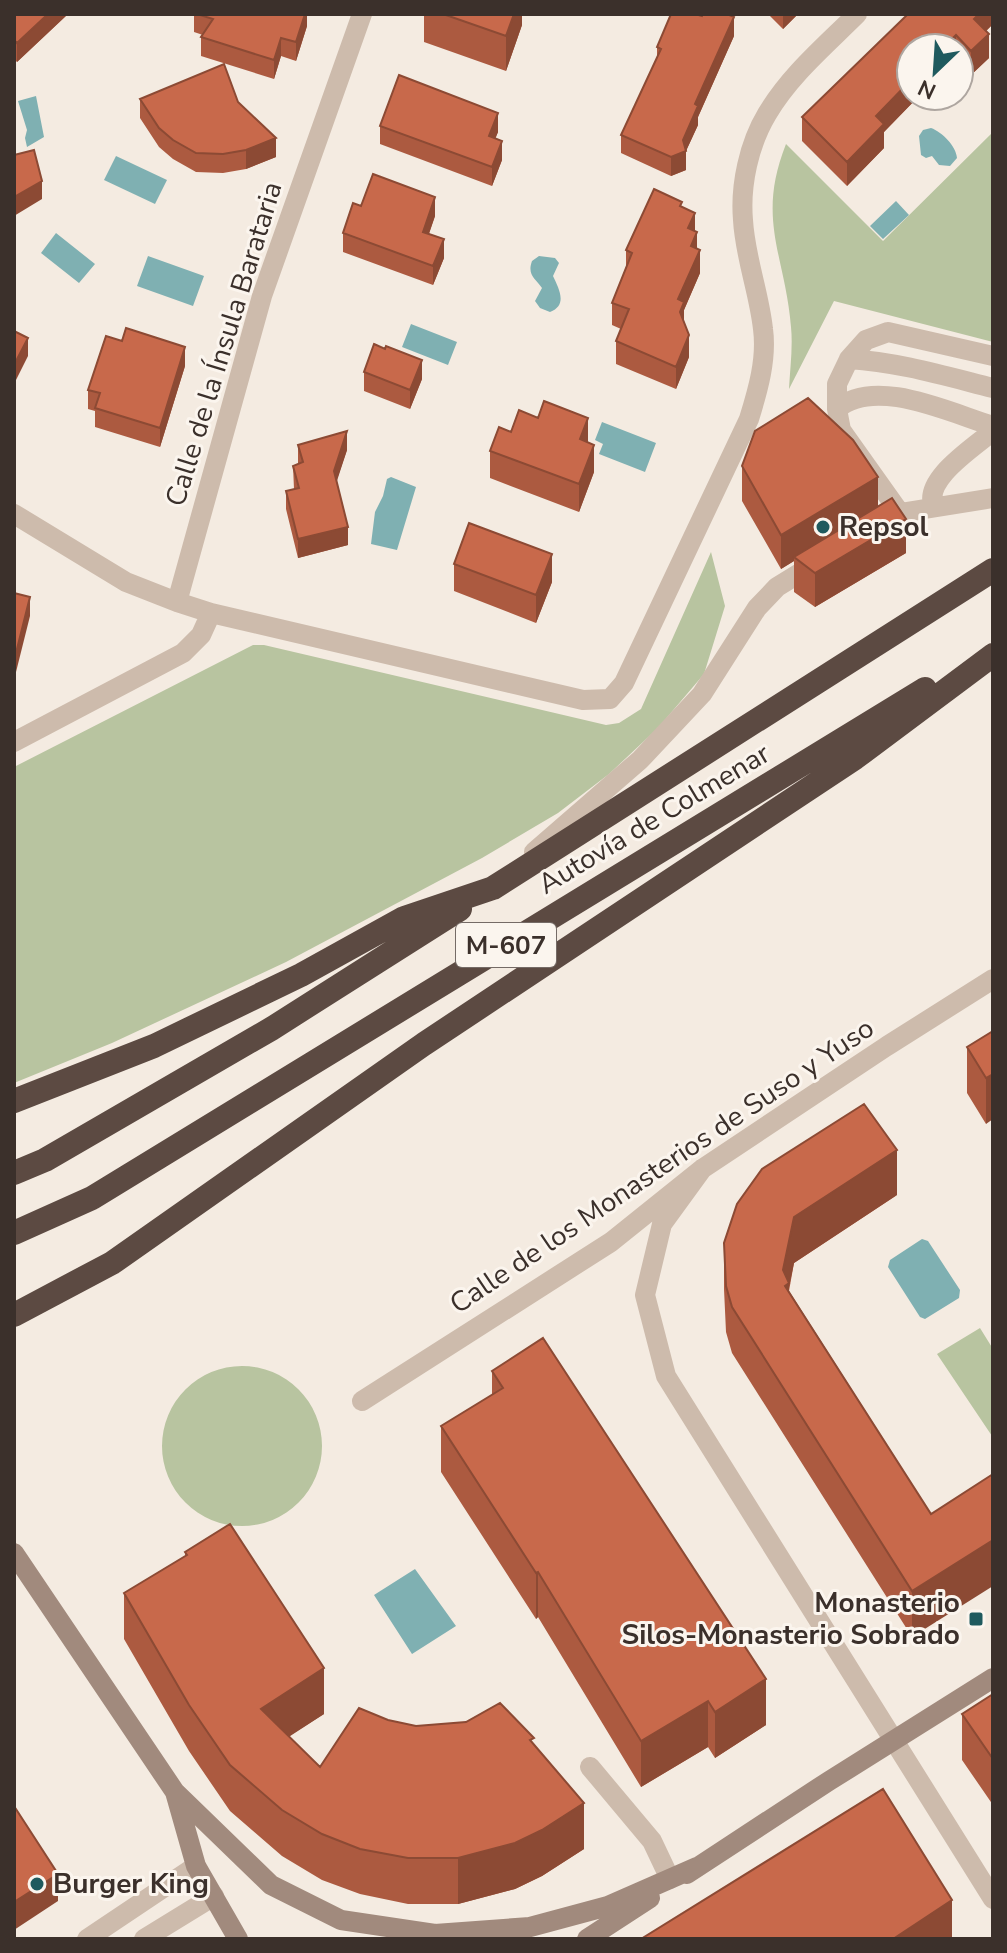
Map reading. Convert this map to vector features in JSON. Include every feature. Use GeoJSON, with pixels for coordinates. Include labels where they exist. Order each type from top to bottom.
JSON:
{"type":"FeatureCollection","features":[{"type":"Feature","properties":{"kind":"highway","name":"M-607"},"geometry":{"type":"LineString","coordinates":[[14,1173],[45,1160],[271,1029],[993,570]]}},
{"type":"Feature","properties":{"kind":"highway","name":"Autovía de Colmenar"},"geometry":{"type":"LineString","coordinates":[[14,1233],[92,1198],[993,647]]}},
{"type":"Feature","properties":{"kind":"highway"},"geometry":{"type":"LineString","coordinates":[[14,1315],[112,1263],[424,1044],[855,758],[993,655]]}},
{"type":"Feature","properties":{"kind":"highway"},"geometry":{"type":"LineString","coordinates":[[14,1101],[154,1046],[301,975],[404,918],[493,888]]}},
{"type":"Feature","properties":{"kind":"street","name":"Calle de la Ínsula Barataria"},"geometry":{"type":"LineString","coordinates":[[177,602],[262,296],[362,14]]}},
{"type":"Feature","properties":{"kind":"street"},"geometry":{"type":"LineString","coordinates":[[14,514],[126,582],[211,613],[583,700],[610,699],[624,683],[749,419],[760,382],[764,331],[743,221],[744,183],[754,143],[765,117],[779,96],[857,14]]}},
{"type":"Feature","properties":{"kind":"street"},"geometry":{"type":"LineString","coordinates":[[900,513],[841,430],[837,384],[849,359],[866,340],[888,332],[993,356]]}},
{"type":"Feature","properties":{"kind":"street"},"geometry":{"type":"LineString","coordinates":[[849,359],[923,370],[993,388]]}},
{"type":"Feature","properties":{"kind":"street"},"geometry":{"type":"LineString","coordinates":[[837,409],[847,401],[868,395],[899,397],[993,429],[933,484],[930,498],[934,507]]}},
{"type":"Feature","properties":{"kind":"street"},"geometry":{"type":"LineString","coordinates":[[859,538],[900,513],[993,498]]}},
{"type":"Feature","properties":{"kind":"street"},"geometry":{"type":"LineString","coordinates":[[493,888],[650,749],[702,694],[757,608],[777,587],[832,554]]}},
{"type":"Feature","properties":{"kind":"street"},"geometry":{"type":"LineString","coordinates":[[14,742],[183,653],[201,635],[211,613]]}},
{"type":"Feature","properties":{"kind":"street","name":"Calle de los Monasterios de Suso y Yuso"},"geometry":{"type":"LineString","coordinates":[[362,1401],[611,1242],[702,1169],[993,979]]}},
{"type":"Feature","properties":{"kind":"street"},"geometry":{"type":"LineString","coordinates":[[702,1169],[662,1224],[645,1295],[666,1376],[993,1899]]}},
{"type":"Feature","properties":{"kind":"street"},"geometry":{"type":"LineString","coordinates":[[19,1562],[175,1792],[271,1885],[341,1920],[435,1934],[530,1927],[608,1906],[697,1867]]}},
{"type":"Feature","properties":{"kind":"street"},"geometry":{"type":"LineString","coordinates":[[587,1939],[993,1678]]}},
{"type":"Feature","properties":{"kind":"street"},"geometry":{"type":"LineString","coordinates":[[590,1767],[652,1841],[670,1879]]}},
{"type":"Feature","properties":{"kind":"street"},"geometry":{"type":"LineString","coordinates":[[175,1792],[196,1866],[238,1939]]}},
{"type":"Feature","properties":{"kind":"street"},"geometry":{"type":"LineString","coordinates":[[87,1939],[196,1866]]}},
{"type":"Feature","properties":{"kind":"street"},"geometry":{"type":"LineString","coordinates":[[144,1939],[214,1896]]}},
{"type":"Feature","properties":{"kind":"green space"},"geometry":{"type":"Polygon","coordinates":[[[993,132],[993,342],[834,301],[789,389],[791,327],[773,216],[777,171],[786,144],[883,241],[993,132]]]}},
{"type":"Feature","properties":{"kind":"green space"},"geometry":{"type":"Polygon","coordinates":[[[711,552],[725,606],[704,674],[658,728],[609,774],[558,813],[482,858],[286,962],[112,1043],[14,1083],[14,767],[253,645],[264,645],[606,725],[619,723],[641,709],[711,552]]]}},
{"type":"Feature","properties":{"kind":"green space"},"geometry":{"type":"Polygon","coordinates":[[[980,1328],[993,1349],[992,1436],[937,1354],[980,1328]]]}},
{"type":"Feature","properties":{"kind":"green space"},"geometry":{"type":"Polygon","coordinates":[[[242,1366],[273,1372],[299,1389],[316,1415],[322,1446],[316,1477],[299,1503],[273,1520],[242,1526],[211,1520],[185,1503],[168,1477],[162,1446],[168,1415],[185,1389],[211,1372],[242,1366]]]}},
{"type":"Feature","properties":{"kind":"water"},"geometry":{"type":"Polygon","coordinates":[[[36,96],[44,137],[27,147],[27,130],[18,101],[36,96]]]}},
{"type":"Feature","properties":{"kind":"water"},"geometry":{"type":"Polygon","coordinates":[[[931,128],[944,136],[954,149],[957,158],[950,166],[939,165],[932,156],[926,158],[921,155],[919,136],[923,130],[931,128]]]}},
{"type":"Feature","properties":{"kind":"water"},"geometry":{"type":"Polygon","coordinates":[[[116,156],[167,180],[155,204],[104,180],[116,156]]]}},
{"type":"Feature","properties":{"kind":"water"},"geometry":{"type":"Polygon","coordinates":[[[896,201],[909,215],[883,239],[870,226],[896,201]]]}},
{"type":"Feature","properties":{"kind":"water"},"geometry":{"type":"Polygon","coordinates":[[[56,233],[95,264],[79,283],[41,253],[56,233]]]}},
{"type":"Feature","properties":{"kind":"water"},"geometry":{"type":"Polygon","coordinates":[[[148,256],[204,276],[193,306],[137,286],[148,256]]]}},
{"type":"Feature","properties":{"kind":"water"},"geometry":{"type":"Polygon","coordinates":[[[539,256],[555,258],[559,263],[553,276],[560,301],[556,309],[550,312],[540,308],[535,301],[542,288],[530,270],[532,261],[539,256]]]}},
{"type":"Feature","properties":{"kind":"water"},"geometry":{"type":"Polygon","coordinates":[[[411,324],[457,342],[448,365],[402,347],[411,324]]]}},
{"type":"Feature","properties":{"kind":"water"},"geometry":{"type":"Polygon","coordinates":[[[602,422],[656,443],[645,472],[599,454],[603,444],[595,440],[602,422]]]}},
{"type":"Feature","properties":{"kind":"water"},"geometry":{"type":"Polygon","coordinates":[[[391,477],[416,487],[397,550],[371,544],[375,512],[387,479],[391,477]]]}},
{"type":"Feature","properties":{"kind":"water"},"geometry":{"type":"Polygon","coordinates":[[[922,1239],[928,1241],[960,1290],[959,1298],[925,1319],[920,1317],[888,1267],[890,1260],[922,1239]]]}},
{"type":"Feature","properties":{"kind":"water"},"geometry":{"type":"Polygon","coordinates":[[[415,1569],[456,1626],[412,1654],[374,1595],[415,1569]]]}},
{"type":"Feature","properties":{"kind":"building"},"geometry":{"type":"Polygon","coordinates":[[[14,14],[48,14],[17,43],[14,40],[14,14]]]}},
{"type":"Feature","properties":{"kind":"building"},"geometry":{"type":"Polygon","coordinates":[[[197,14],[305,14],[296,42],[281,38],[274,60],[201,37],[213,19],[197,14]]]}},
{"type":"Feature","properties":{"kind":"building"},"geometry":{"type":"Polygon","coordinates":[[[443,14],[514,14],[506,36],[443,14]]]}},
{"type":"Feature","properties":{"kind":"building"},"geometry":{"type":"Polygon","coordinates":[[[671,14],[727,14],[734,17],[695,104],[698,106],[683,140],[686,151],[671,157],[621,135],[661,49],[657,47],[671,14]]]}},
{"type":"Feature","properties":{"kind":"building"},"geometry":{"type":"Polygon","coordinates":[[[908,14],[979,14],[974,19],[989,34],[975,47],[975,32],[895,32],[895,96],[876,116],[884,124],[847,162],[802,117],[908,14]]]}},
{"type":"Feature","properties":{"kind":"building"},"geometry":{"type":"Polygon","coordinates":[[[224,64],[238,102],[276,138],[246,150],[223,154],[196,153],[159,128],[140,99],[224,64]]]}},
{"type":"Feature","properties":{"kind":"building"},"geometry":{"type":"Polygon","coordinates":[[[399,75],[498,113],[489,136],[502,141],[492,167],[380,126],[399,75]]]}},
{"type":"Feature","properties":{"kind":"building"},"geometry":{"type":"Polygon","coordinates":[[[34,150],[42,181],[14,197],[14,155],[34,150]]]}},
{"type":"Feature","properties":{"kind":"building"},"geometry":{"type":"Polygon","coordinates":[[[373,174],[435,197],[423,232],[444,239],[433,266],[343,233],[353,203],[361,206],[373,174]]]}},
{"type":"Feature","properties":{"kind":"building"},"geometry":{"type":"Polygon","coordinates":[[[654,189],[682,202],[680,206],[695,213],[688,228],[697,232],[691,246],[700,250],[678,299],[684,302],[680,312],[689,335],[676,367],[616,341],[629,309],[612,303],[632,253],[626,250],[654,189]]]}},
{"type":"Feature","properties":{"kind":"building"},"geometry":{"type":"Polygon","coordinates":[[[126,328],[185,347],[160,428],[95,408],[100,393],[88,390],[106,336],[122,341],[126,328]]]}},
{"type":"Feature","properties":{"kind":"building"},"geometry":{"type":"Polygon","coordinates":[[[14,331],[28,338],[14,365],[14,331]]]}},
{"type":"Feature","properties":{"kind":"building"},"geometry":{"type":"Polygon","coordinates":[[[374,344],[422,360],[410,390],[364,372],[374,344]]]}},
{"type":"Feature","properties":{"kind":"building"},"geometry":{"type":"Polygon","coordinates":[[[808,398],[853,440],[878,477],[781,535],[742,466],[755,431],[808,398]]]}},
{"type":"Feature","properties":{"kind":"building"},"geometry":{"type":"Polygon","coordinates":[[[544,401],[588,418],[580,439],[594,445],[579,484],[490,451],[499,427],[511,432],[519,410],[538,418],[544,401]]]}},
{"type":"Feature","properties":{"kind":"building"},"geometry":{"type":"Polygon","coordinates":[[[347,431],[334,471],[348,527],[298,539],[286,491],[299,488],[293,466],[303,462],[298,445],[347,431]]]}},
{"type":"Feature","properties":{"kind":"building"},"geometry":{"type":"Polygon","coordinates":[[[892,498],[906,519],[815,573],[794,557],[892,498]]]}},
{"type":"Feature","properties":{"kind":"building"},"geometry":{"type":"Polygon","coordinates":[[[469,523],[552,554],[536,595],[454,564],[469,523]]]}},
{"type":"Feature","properties":{"kind":"building"},"geometry":{"type":"Polygon","coordinates":[[[14,593],[30,597],[14,661],[14,593]]]}},
{"type":"Feature","properties":{"kind":"building"},"geometry":{"type":"Polygon","coordinates":[[[993,1031],[993,1074],[986,1078],[967,1047],[993,1031]]]}},
{"type":"Feature","properties":{"kind":"building"},"geometry":{"type":"Polygon","coordinates":[[[864,1104],[897,1150],[794,1217],[783,1270],[789,1283],[785,1286],[931,1514],[993,1474],[993,1540],[912,1591],[732,1307],[726,1286],[724,1243],[737,1204],[762,1169],[864,1104]]]}},
{"type":"Feature","properties":{"kind":"building"},"geometry":{"type":"Polygon","coordinates":[[[543,1338],[766,1679],[715,1712],[708,1701],[641,1741],[538,1572],[441,1426],[503,1388],[492,1371],[543,1338]]]}},
{"type":"Feature","properties":{"kind":"building"},"geometry":{"type":"Polygon","coordinates":[[[230,1524],[324,1668],[261,1709],[320,1767],[359,1708],[388,1720],[416,1726],[466,1722],[500,1703],[534,1738],[530,1740],[584,1803],[515,1843],[458,1858],[408,1858],[360,1849],[322,1834],[282,1810],[230,1765],[189,1705],[124,1593],[187,1555],[185,1552],[230,1524]]]}},
{"type":"Feature","properties":{"kind":"building"},"geometry":{"type":"Polygon","coordinates":[[[993,1694],[993,1759],[962,1714],[993,1694]]]}},
{"type":"Feature","properties":{"kind":"building"},"geometry":{"type":"Polygon","coordinates":[[[883,1789],[952,1900],[893,1939],[641,1939],[883,1789]]]}},
{"type":"Feature","properties":{"kind":"building"},"geometry":{"type":"Polygon","coordinates":[[[14,1806],[58,1874],[14,1902],[14,1806]]]}},
{"type":"Feature","properties":{"kind":"place","name":"Repsol"},"geometry":{"type":"Point","coordinates":[823,527]}},
{"type":"Feature","properties":{"kind":"place","name":"Monasterio Silos-Monasterio Sobrado"},"geometry":{"type":"Point","coordinates":[976,1619]}},
{"type":"Feature","properties":{"kind":"place","name":"Burger King"},"geometry":{"type":"Point","coordinates":[37,1884]}}]}
